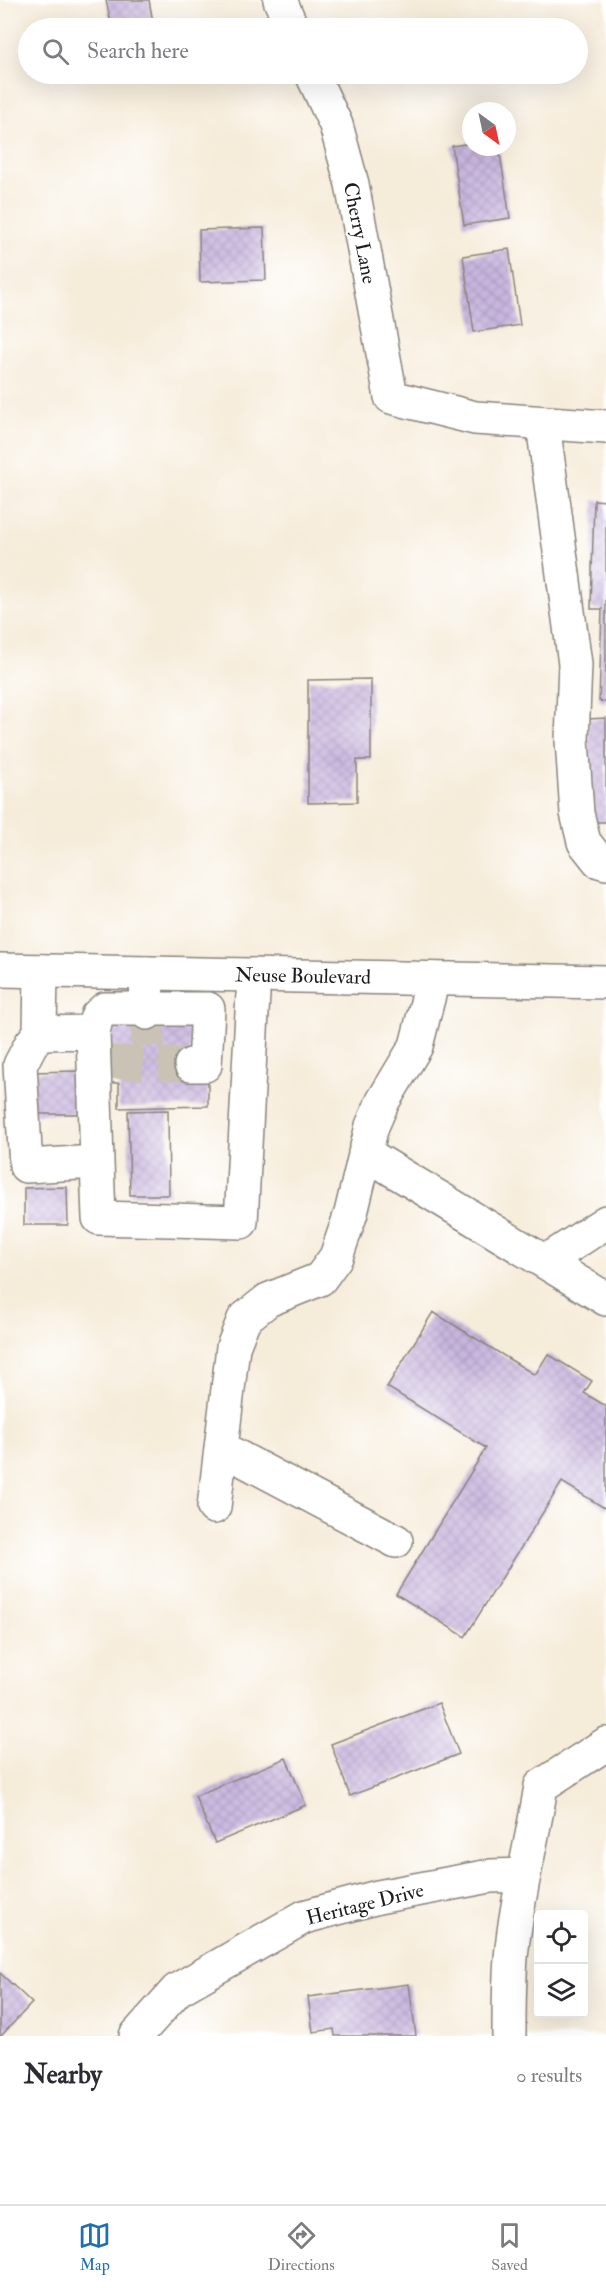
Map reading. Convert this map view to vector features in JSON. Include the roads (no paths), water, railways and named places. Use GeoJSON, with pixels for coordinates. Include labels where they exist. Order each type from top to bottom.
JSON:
{"type":"FeatureCollection","features":[{"type":"Feature","properties":{"kind":"street"},"geometry":{"type":"LineString","coordinates":[[280,0],[288,18]]}},
{"type":"Feature","properties":{"kind":"street","name":"Cherry Lane"},"geometry":{"type":"LineString","coordinates":[[317,84],[336,126],[352,184],[391,397],[475,418],[543,424]]}},
{"type":"Feature","properties":{"kind":"street"},"geometry":{"type":"LineString","coordinates":[[606,427],[543,424],[575,664],[572,740],[577,813],[584,842],[599,861],[606,863]]}},
{"type":"Feature","properties":{"kind":"street","name":"Neuse Boulevard"},"geometry":{"type":"LineString","coordinates":[[0,970],[606,982]]}},
{"type":"Feature","properties":{"kind":"street"},"geometry":{"type":"LineString","coordinates":[[41,971],[40,1033],[31,1044],[20,1065],[27,1166],[97,1162]]}},
{"type":"Feature","properties":{"kind":"street"},"geometry":{"type":"LineString","coordinates":[[146,973],[147,1011]]}},
{"type":"Feature","properties":{"kind":"street"},"geometry":{"type":"LineString","coordinates":[[249,1065],[198,1065],[207,1009],[147,1011],[105,1009],[97,1016],[99,1218],[241,1222],[254,975]]}},
{"type":"Feature","properties":{"kind":"street"},"geometry":{"type":"LineString","coordinates":[[214,1507],[233,1347],[244,1319],[268,1300],[320,1279],[336,1257],[351,1213],[372,1126],[383,1101],[416,1046],[433,979]]}},
{"type":"Feature","properties":{"kind":"street"},"geometry":{"type":"LineString","coordinates":[[40,1033],[99,1052]]}},
{"type":"Feature","properties":{"kind":"street"},"geometry":{"type":"LineString","coordinates":[[365,1153],[606,1299]]}},
{"type":"Feature","properties":{"kind":"street"},"geometry":{"type":"LineString","coordinates":[[545,1262],[606,1222]]}},
{"type":"Feature","properties":{"kind":"street"},"geometry":{"type":"LineString","coordinates":[[221,1448],[396,1541]]}},
{"type":"Feature","properties":{"kind":"street"},"geometry":{"type":"LineString","coordinates":[[509,2036],[511,1958],[541,1786],[606,1744]]}},
{"type":"Feature","properties":{"kind":"street","name":"Heritage Drive"},"geometry":{"type":"LineString","coordinates":[[136,2036],[177,1989],[304,1917],[378,1897],[490,1876],[524,1875]]}},
{"type":"Feature","properties":{"kind":"tunnel"},"geometry":{"type":"LineString","coordinates":[[147,1013],[149,1063]]}},
{"type":"Feature","properties":{"kind":"tunnel"},"geometry":{"type":"LineString","coordinates":[[110,1062],[191,1065]]}}]}
